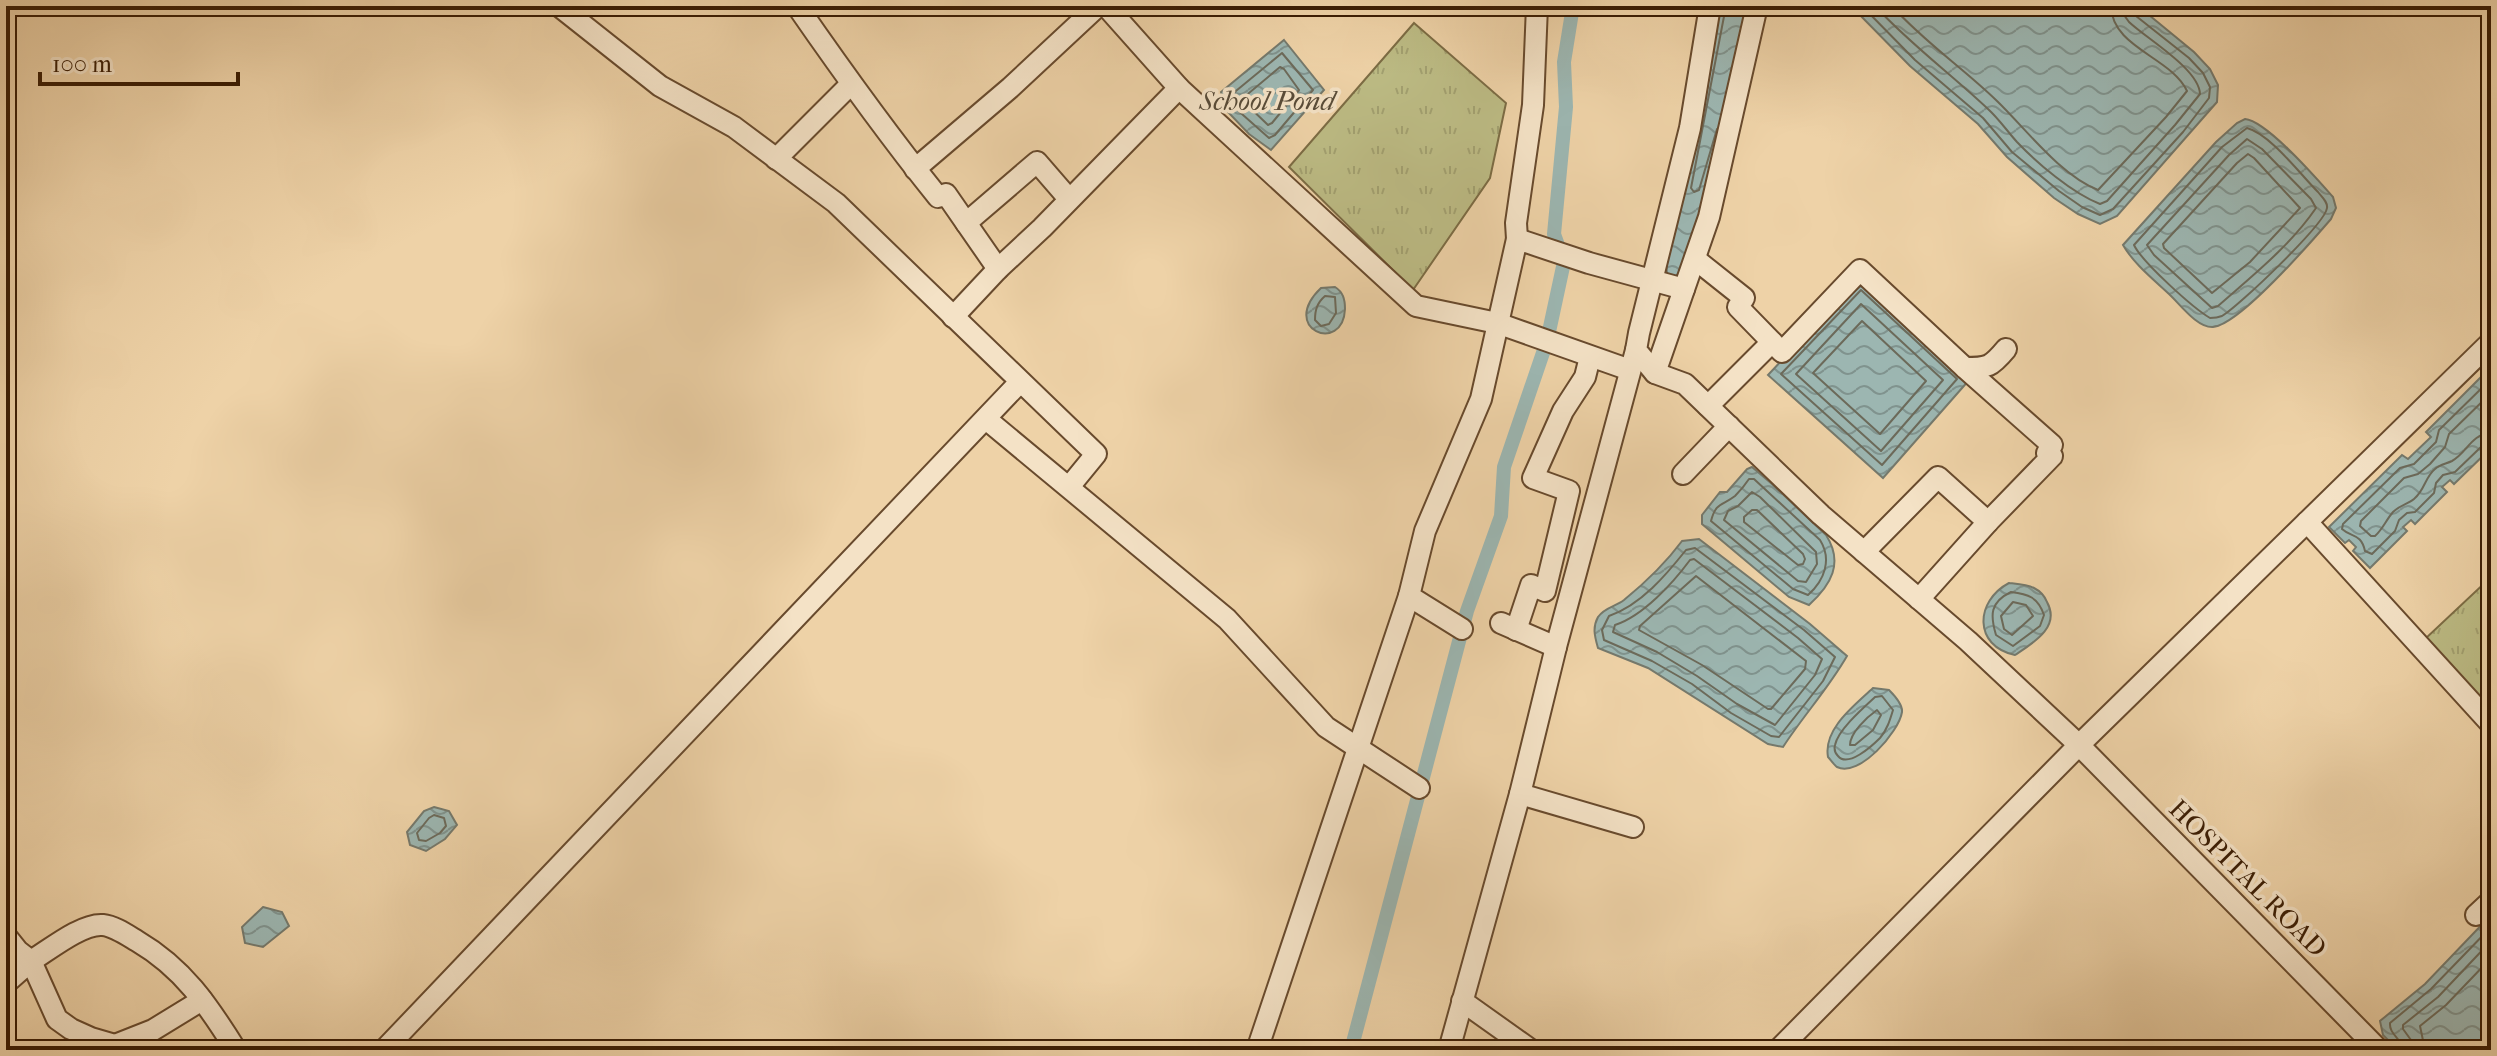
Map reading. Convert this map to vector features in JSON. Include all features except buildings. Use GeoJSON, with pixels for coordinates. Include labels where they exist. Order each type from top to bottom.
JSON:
{"type":"FeatureCollection","features":[{"type":"Feature","properties":{"kind":"street"},"geometry":{"type":"LineString","coordinates":[[559,6],[660,86],[734,127],[836,203],[1096,454],[1069,487]]}},
{"type":"Feature","properties":{"kind":"street"},"geometry":{"type":"LineString","coordinates":[[797,6],[915,169],[938,197],[946,194],[998,269]]}},
{"type":"Feature","properties":{"kind":"street"},"geometry":{"type":"LineString","coordinates":[[915,169],[1010,88],[1098,6]]}},
{"type":"Feature","properties":{"kind":"street"},"geometry":{"type":"LineString","coordinates":[[1106,6],[1179,88],[1416,306],[1497,323],[1590,357],[1635,351]]}},
{"type":"Feature","properties":{"kind":"street"},"geometry":{"type":"LineString","coordinates":[[1257,1050],[1409,596],[1425,531],[1481,399],[1517,239],[1516,223],[1533,105],[1537,6]]}},
{"type":"Feature","properties":{"kind":"street"},"geometry":{"type":"LineString","coordinates":[[1449,1050],[1520,794],[1635,351],[1690,128],[1710,6]]}},
{"type":"Feature","properties":{"kind":"street"},"geometry":{"type":"LineString","coordinates":[[1635,351],[1655,373],[1709,217],[1757,6]]}},
{"type":"Feature","properties":{"kind":"street"},"geometry":{"type":"LineString","coordinates":[[2487,6],[2491,10]]}},
{"type":"Feature","properties":{"kind":"street"},"geometry":{"type":"LineString","coordinates":[[776,159],[851,84]]}},
{"type":"Feature","properties":{"kind":"street"},"geometry":{"type":"LineString","coordinates":[[953,317],[1179,88]]}},
{"type":"Feature","properties":{"kind":"street"},"geometry":{"type":"LineString","coordinates":[[966,223],[1037,162],[1069,199]]}},
{"type":"Feature","properties":{"kind":"street"},"geometry":{"type":"LineString","coordinates":[[1517,239],[1684,289]]}},
{"type":"Feature","properties":{"kind":"street"},"geometry":{"type":"LineString","coordinates":[[1695,259],[1744,298],[1738,307],[1782,352],[1860,270],[2052,445],[2047,453],[2052,456],[1919,599]]}},
{"type":"Feature","properties":{"kind":"street"},"geometry":{"type":"LineString","coordinates":[[1708,406],[1772,342]]}},
{"type":"Feature","properties":{"kind":"street"},"geometry":{"type":"LineString","coordinates":[[1778,1050],[2079,745],[2491,342]]}},
{"type":"Feature","properties":{"kind":"street"},"geometry":{"type":"LineString","coordinates":[[1965,368],[1986,368],[1996,362],[2006,349]]}},
{"type":"Feature","properties":{"kind":"street"},"geometry":{"type":"LineString","coordinates":[[1556,647],[1509,626],[1531,585],[1545,591],[1569,491],[1533,478],[1563,411],[1585,377],[1590,357]]}},
{"type":"Feature","properties":{"kind":"street","name":"HOSPITAL ROAD"},"geometry":{"type":"LineString","coordinates":[[1655,373],[1685,384],[1864,552],[1968,641],[2079,745],[2379,1050]]}},
{"type":"Feature","properties":{"kind":"street"},"geometry":{"type":"LineString","coordinates":[[384,1050],[1020,382]]}},
{"type":"Feature","properties":{"kind":"street"},"geometry":{"type":"LineString","coordinates":[[986,419],[1227,619],[1326,727],[1419,788]]}},
{"type":"Feature","properties":{"kind":"street"},"geometry":{"type":"LineString","coordinates":[[1683,474],[1729,426]]}},
{"type":"Feature","properties":{"kind":"street"},"geometry":{"type":"LineString","coordinates":[[1864,552],[1938,477],[1988,522]]}},
{"type":"Feature","properties":{"kind":"street"},"geometry":{"type":"LineString","coordinates":[[2307,522],[2491,724]]}},
{"type":"Feature","properties":{"kind":"street"},"geometry":{"type":"LineString","coordinates":[[1409,596],[1462,629]]}},
{"type":"Feature","properties":{"kind":"street"},"geometry":{"type":"LineString","coordinates":[[1520,794],[1633,827]]}},
{"type":"Feature","properties":{"kind":"street"},"geometry":{"type":"LineString","coordinates":[[6,983],[31,961],[83,929],[103,925],[151,949],[184,976],[236,1050]]}},
{"type":"Feature","properties":{"kind":"street"},"geometry":{"type":"LineString","coordinates":[[6,936],[31,961],[57,1019],[91,1038],[115,1045],[153,1030],[202,1000]]}},
{"type":"Feature","properties":{"kind":"street"},"geometry":{"type":"LineString","coordinates":[[1462,1001],[1531,1050]]}},
{"type":"Feature","properties":{"kind":"green space"},"geometry":{"type":"Polygon","coordinates":[[[1414,23],[1506,103],[1490,178],[1413,290],[1289,167],[1414,23]]]}},
{"type":"Feature","properties":{"kind":"green space"},"geometry":{"type":"Polygon","coordinates":[[[2491,577],[2491,710],[2425,639],[2491,577]]]}},
{"type":"Feature","properties":{"kind":"water"},"geometry":{"type":"Polygon","coordinates":[[[1719,6],[1753,6],[1731,108],[1691,243],[1674,278],[1667,273],[1666,262],[1719,6]]]}},
{"type":"Feature","properties":{"kind":"water"},"geometry":{"type":"Polygon","coordinates":[[[1851,6],[2138,6],[2210,69],[2218,85],[2217,102],[2117,216],[2100,224],[2054,198],[2007,157],[1978,124],[1910,66],[1851,6]]]}},
{"type":"Feature","properties":{"kind":"water","name":"School Pond"},"geometry":{"type":"Polygon","coordinates":[[[1284,40],[1324,90],[1271,150],[1249,134],[1227,111],[1221,92],[1284,40]]]}},
{"type":"Feature","properties":{"kind":"water"},"geometry":{"type":"Polygon","coordinates":[[[2245,119],[2266,130],[2291,152],[2333,197],[2336,208],[2322,230],[2257,298],[2225,323],[2207,326],[2189,315],[2138,265],[2123,245],[2216,142],[2245,119]]]}},
{"type":"Feature","properties":{"kind":"water"},"geometry":{"type":"Polygon","coordinates":[[[1860,277],[1970,379],[1883,478],[1768,375],[1860,277]]]}},
{"type":"Feature","properties":{"kind":"water"},"geometry":{"type":"Polygon","coordinates":[[[1335,287],[1345,302],[1342,323],[1334,331],[1316,331],[1309,325],[1306,315],[1310,303],[1321,288],[1335,287]]]}},
{"type":"Feature","properties":{"kind":"water"},"geometry":{"type":"Polygon","coordinates":[[[2491,367],[2491,448],[2454,484],[2450,480],[2442,487],[2447,492],[2415,524],[2411,520],[2403,527],[2407,531],[2370,568],[2353,551],[2356,547],[2349,540],[2345,543],[2329,527],[2402,455],[2408,459],[2431,437],[2426,432],[2491,367]]]}},
{"type":"Feature","properties":{"kind":"water"},"geometry":{"type":"Polygon","coordinates":[[[1752,467],[1826,535],[1831,545],[1834,555],[1832,573],[1823,590],[1809,605],[1789,597],[1702,524],[1702,515],[1720,492],[1727,492],[1752,467]]]}},
{"type":"Feature","properties":{"kind":"water"},"geometry":{"type":"Polygon","coordinates":[[[1699,539],[1847,656],[1783,747],[1768,744],[1648,668],[1598,648],[1595,629],[1601,614],[1640,586],[1682,541],[1699,539]]]}},
{"type":"Feature","properties":{"kind":"water"},"geometry":{"type":"Polygon","coordinates":[[[2009,583],[2036,589],[2045,598],[2050,611],[2048,627],[2015,655],[2001,650],[1992,642],[1984,622],[1990,601],[2009,583]]]}},
{"type":"Feature","properties":{"kind":"water"},"geometry":{"type":"Polygon","coordinates":[[[1873,688],[1889,690],[1896,697],[1902,709],[1899,721],[1886,741],[1866,760],[1846,769],[1837,767],[1828,757],[1830,737],[1849,710],[1873,688]]]}},
{"type":"Feature","properties":{"kind":"water"},"geometry":{"type":"Polygon","coordinates":[[[434,807],[449,811],[457,825],[445,839],[426,851],[410,845],[407,832],[424,811],[434,807]]]}},
{"type":"Feature","properties":{"kind":"water"},"geometry":{"type":"Polygon","coordinates":[[[263,907],[282,912],[289,926],[263,947],[245,943],[242,927],[263,907]]]}},
{"type":"Feature","properties":{"kind":"water"},"geometry":{"type":"Polygon","coordinates":[[[2491,915],[2491,1050],[2398,1050],[2383,1035],[2380,1021],[2425,984],[2491,915]]]}},
{"type":"Feature","properties":{"kind":"waterway"},"geometry":{"type":"LineString","coordinates":[[1351,1050],[1467,611],[1501,516],[1504,467],[1547,341],[1564,262],[1554,234],[1566,107],[1564,62],[1573,6]]}}]}
